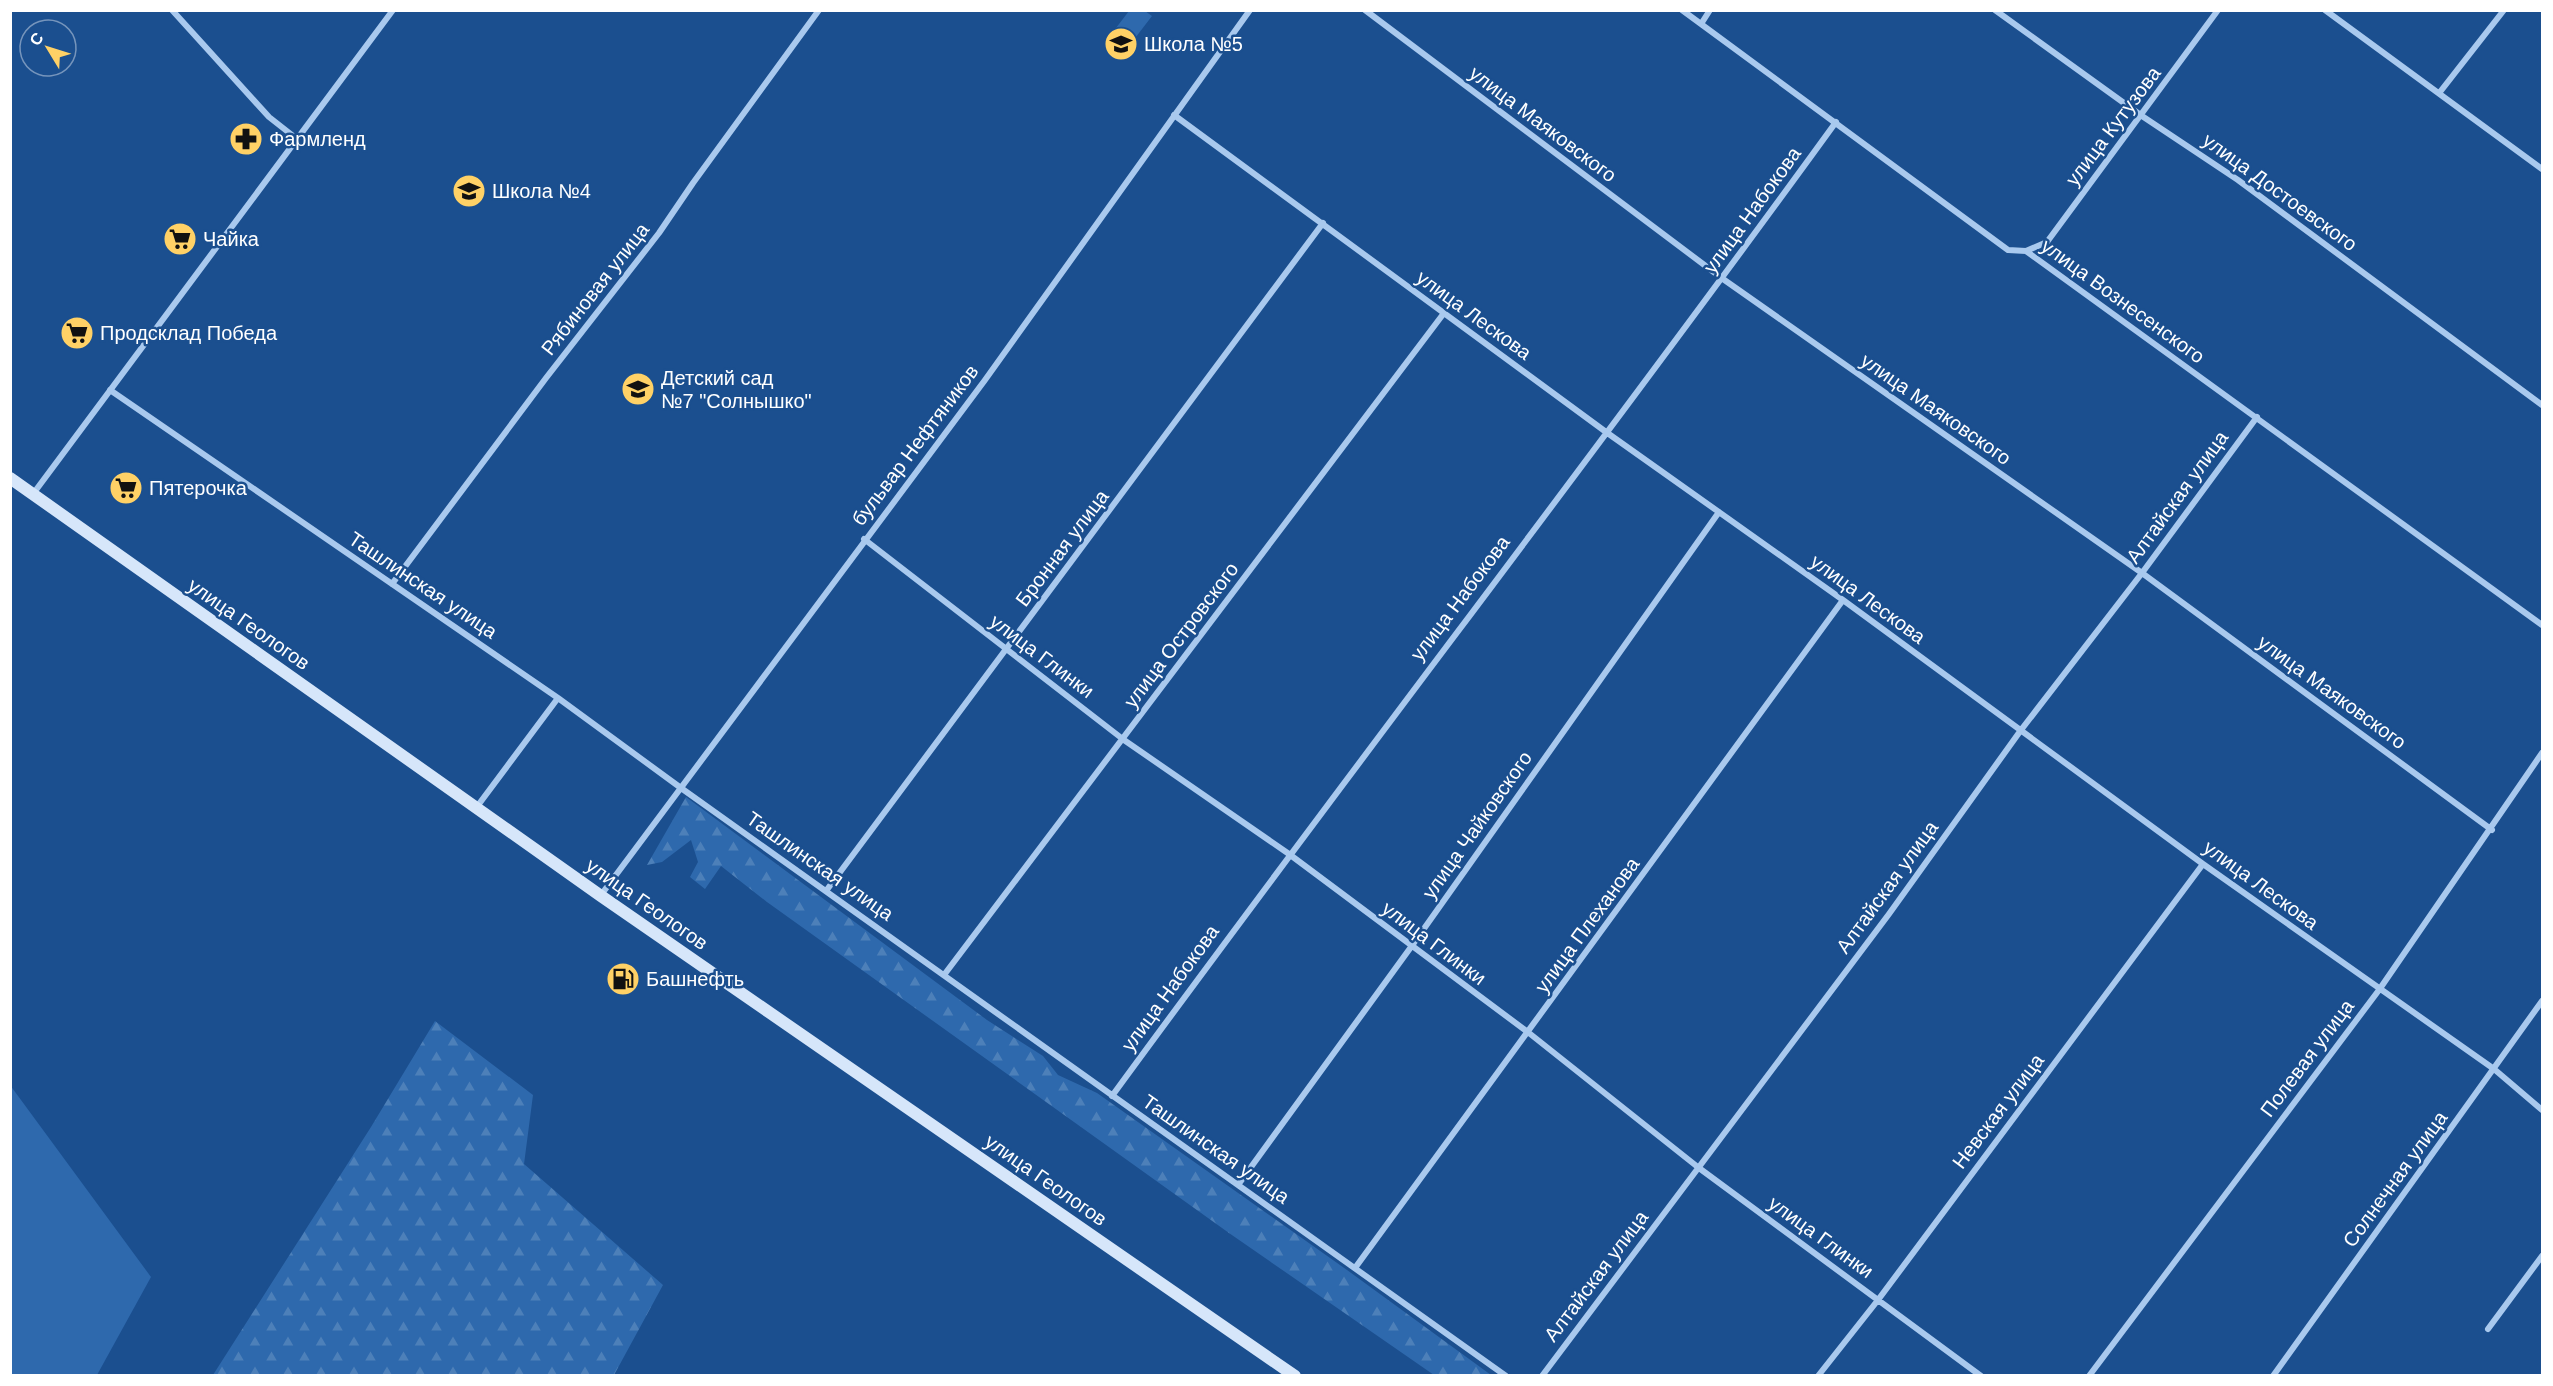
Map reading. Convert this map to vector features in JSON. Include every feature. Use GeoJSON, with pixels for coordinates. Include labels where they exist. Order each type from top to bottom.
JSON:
{"type":"FeatureCollection","features":[{"type":"Feature","properties":{"kind":"main road","name":"улица Геологов"},"geometry":{"type":"LineString","coordinates":[[10,478],[476,809],[1295,1376]]}},
{"type":"Feature","properties":{"kind":"street"},"geometry":{"type":"LineString","coordinates":[[172,10],[269,117],[297,139]]}},
{"type":"Feature","properties":{"kind":"street"},"geometry":{"type":"LineString","coordinates":[[33,494],[393,10]]}},
{"type":"Feature","properties":{"kind":"street","name":"Рябиновая улица"},"geometry":{"type":"LineString","coordinates":[[392,584],[546,378],[659,233],[819,10]]}},
{"type":"Feature","properties":{"kind":"street","name":"бульвар Нефтяников"},"geometry":{"type":"LineString","coordinates":[[601,896],[864,539],[985,380],[1250,10]]}},
{"type":"Feature","properties":{"kind":"street","name":"улица Маяковского"},"geometry":{"type":"LineString","coordinates":[[1365,10],[1723,279],[2142,573],[2492,830]]}},
{"type":"Feature","properties":{"kind":"street","name":"улица Вознесенского"},"geometry":{"type":"LineString","coordinates":[[1682,10],[2008,250],[2026,251],[2542,625]]}},
{"type":"Feature","properties":{"kind":"street"},"geometry":{"type":"LineString","coordinates":[[1701,24],[1710,10]]}},
{"type":"Feature","properties":{"kind":"street","name":"улица Достоевского"},"geometry":{"type":"LineString","coordinates":[[1995,10],[2142,116],[2238,180],[2542,405]]}},
{"type":"Feature","properties":{"kind":"street","name":"улица Кутузова"},"geometry":{"type":"LineString","coordinates":[[2026,251],[2047,242],[2218,10]]}},
{"type":"Feature","properties":{"kind":"street"},"geometry":{"type":"LineString","coordinates":[[2325,10],[2440,92],[2542,169]]}},
{"type":"Feature","properties":{"kind":"street"},"geometry":{"type":"LineString","coordinates":[[2440,92],[2504,10]]}},
{"type":"Feature","properties":{"kind":"street","name":"улица Лескова"},"geometry":{"type":"LineString","coordinates":[[1174,115],[1606,432],[1843,600],[2203,864],[2494,1069],[2542,1110]]}},
{"type":"Feature","properties":{"kind":"street","name":"улица Набокова"},"geometry":{"type":"LineString","coordinates":[[1112,1096],[1289,854],[1723,279],[1836,122]]}},
{"type":"Feature","properties":{"kind":"street","name":"Бронная улица"},"geometry":{"type":"LineString","coordinates":[[826,891],[1323,223]]}},
{"type":"Feature","properties":{"kind":"street","name":"улица Островского"},"geometry":{"type":"LineString","coordinates":[[944,975],[1124,740],[1443,313]]}},
{"type":"Feature","properties":{"kind":"street","name":"Ташлинская улица"},"geometry":{"type":"LineString","coordinates":[[111,390],[558,698],[1506,1376]]}},
{"type":"Feature","properties":{"kind":"street","name":"Алтайская улица"},"geometry":{"type":"LineString","coordinates":[[1542,1376],[1889,914],[2021,730],[2142,573],[2257,417]]}},
{"type":"Feature","properties":{"kind":"street","name":"улица Чайковского"},"geometry":{"type":"LineString","coordinates":[[1238,1185],[1411,947],[1719,512]]}},
{"type":"Feature","properties":{"kind":"street","name":"улица Глинки"},"geometry":{"type":"LineString","coordinates":[[864,539],[1124,740],[1289,854],[1529,1033],[1699,1168],[1982,1376]]}},
{"type":"Feature","properties":{"kind":"street","name":"улица Плеханова"},"geometry":{"type":"LineString","coordinates":[[1355,1268],[1529,1033],[1843,600]]}},
{"type":"Feature","properties":{"kind":"street"},"geometry":{"type":"LineString","coordinates":[[476,809],[558,698]]}},
{"type":"Feature","properties":{"kind":"street","name":"Полевая улица"},"geometry":{"type":"LineString","coordinates":[[2089,1376],[2379,990],[2492,830],[2542,753]]}},
{"type":"Feature","properties":{"kind":"street","name":"Невская улица"},"geometry":{"type":"LineString","coordinates":[[1818,1376],[1878,1300],[2203,864]]}},
{"type":"Feature","properties":{"kind":"street","name":"Солнечная улица"},"geometry":{"type":"LineString","coordinates":[[2273,1376],[2542,1001]]}},
{"type":"Feature","properties":{"kind":"street"},"geometry":{"type":"LineString","coordinates":[[2488,1329],[2542,1256]]}},
{"type":"Feature","properties":{"kind":"green space"},"geometry":{"type":"Polygon","coordinates":[[[1129,11],[1145,11],[1152,16],[1126,50],[1109,37],[1129,11]]]}},
{"type":"Feature","properties":{"kind":"green space"},"geometry":{"type":"Polygon","coordinates":[[[686,797],[987,1020],[1043,1056],[1058,1075],[1097,1093],[1491,1375],[1434,1375],[1229,1233],[767,902],[721,866],[705,889],[690,877],[698,862],[691,840],[662,862],[647,865],[686,797]]]}},
{"type":"Feature","properties":{"kind":"green space"},"geometry":{"type":"Polygon","coordinates":[[[435,1021],[533,1095],[524,1164],[663,1285],[614,1375],[213,1375],[371,1127],[435,1021]]]}},
{"type":"Feature","properties":{"kind":"green space"},"geometry":{"type":"Polygon","coordinates":[[[10,1085],[151,1277],[97,1375],[11,1375],[10,1085]]]}},
{"type":"Feature","properties":{"kind":"place","name":"Школа №5"},"geometry":{"type":"Point","coordinates":[1121,44]}},
{"type":"Feature","properties":{"kind":"place","name":"Фармленд"},"geometry":{"type":"Point","coordinates":[246,139]}},
{"type":"Feature","properties":{"kind":"place","name":"Школа №4"},"geometry":{"type":"Point","coordinates":[469,191]}},
{"type":"Feature","properties":{"kind":"place","name":"Чайка"},"geometry":{"type":"Point","coordinates":[180,239]}},
{"type":"Feature","properties":{"kind":"place","name":"Продсклад Победа"},"geometry":{"type":"Point","coordinates":[77,333]}},
{"type":"Feature","properties":{"kind":"place","name":"Детский сад №7 \"Солнышко\""},"geometry":{"type":"Point","coordinates":[638,389]}},
{"type":"Feature","properties":{"kind":"place","name":"Пятерочка"},"geometry":{"type":"Point","coordinates":[126,488]}},
{"type":"Feature","properties":{"kind":"place","name":"Башнефть"},"geometry":{"type":"Point","coordinates":[623,979]}}]}
